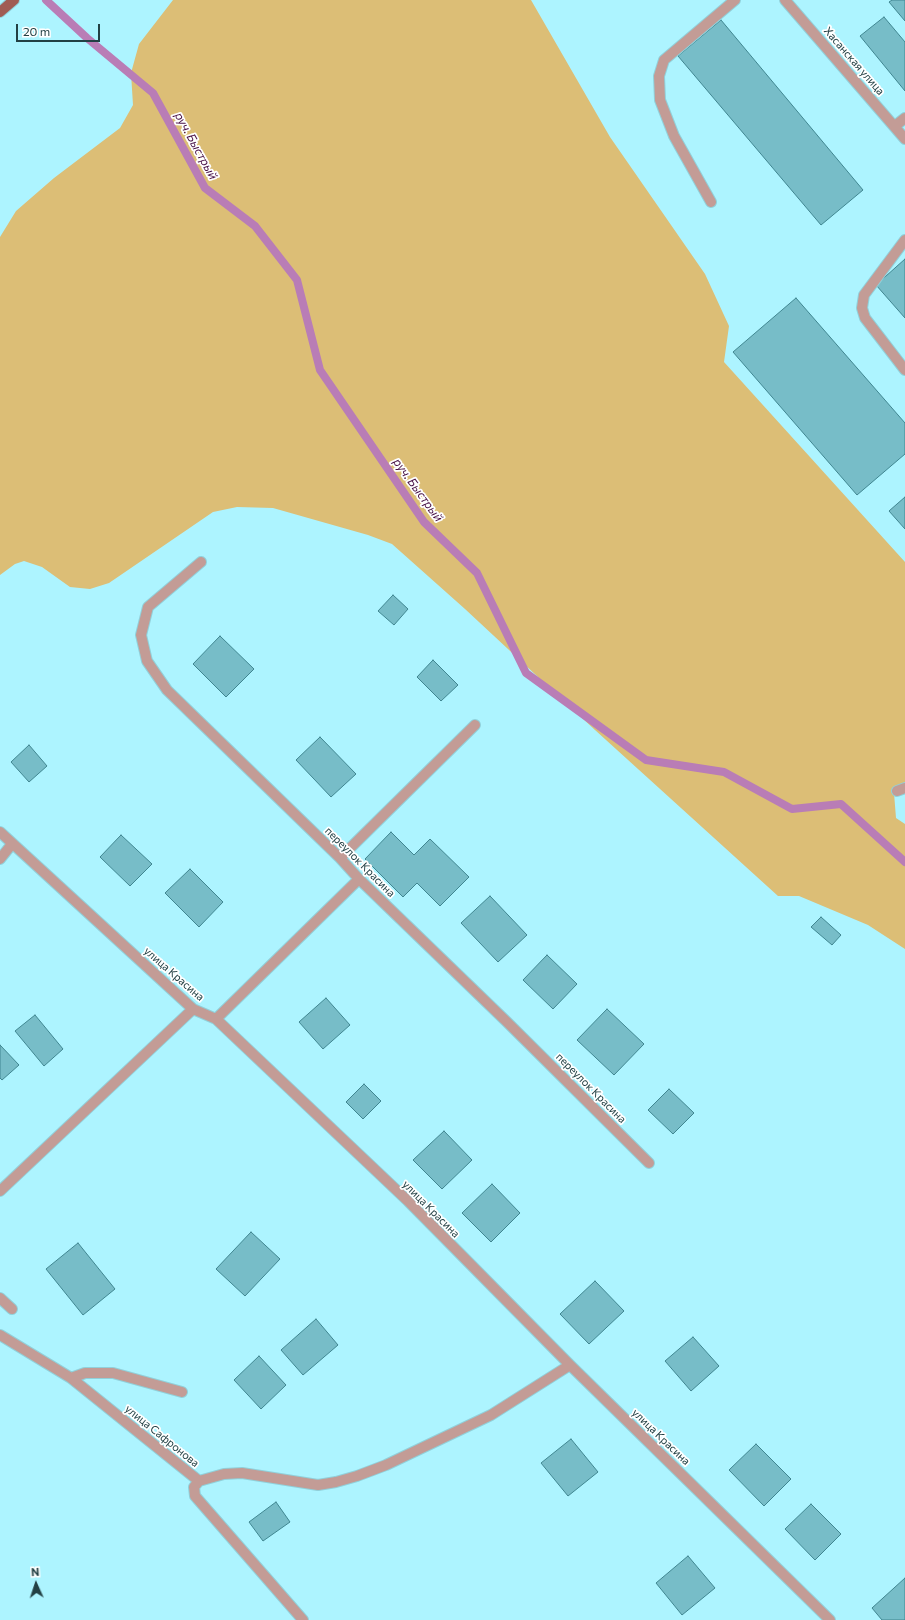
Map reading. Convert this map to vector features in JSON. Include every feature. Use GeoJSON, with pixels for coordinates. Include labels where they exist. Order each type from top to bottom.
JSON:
{"type":"FeatureCollection","features":[{"type":"Feature","properties":{"kind":"main road"},"geometry":{"type":"LineString","coordinates":[[0,12],[14,0]]}},
{"type":"Feature","properties":{"kind":"street"},"geometry":{"type":"LineString","coordinates":[[711,202],[674,136],[660,100],[659,76],[664,60],[735,0]]}},
{"type":"Feature","properties":{"kind":"street","name":"Хасанская улица"},"geometry":{"type":"LineString","coordinates":[[785,0],[905,139]]}},
{"type":"Feature","properties":{"kind":"street"},"geometry":{"type":"LineString","coordinates":[[895,126],[905,118]]}},
{"type":"Feature","properties":{"kind":"street"},"geometry":{"type":"LineString","coordinates":[[905,240],[864,295],[862,308],[865,318],[905,370]]}},
{"type":"Feature","properties":{"kind":"street","name":"переулок Красина"},"geometry":{"type":"LineString","coordinates":[[201,562],[148,608],[142,635],[147,661],[167,690],[340,858],[359,879],[507,1022],[649,1163]]}},
{"type":"Feature","properties":{"kind":"street"},"geometry":{"type":"LineString","coordinates":[[340,858],[475,725]]}},
{"type":"Feature","properties":{"kind":"street","name":"улица Красина"},"geometry":{"type":"LineString","coordinates":[[0,832],[193,1009],[216,1019],[408,1202],[570,1365],[830,1620]]}},
{"type":"Feature","properties":{"kind":"street"},"geometry":{"type":"LineString","coordinates":[[0,859],[12,844]]}},
{"type":"Feature","properties":{"kind":"street"},"geometry":{"type":"LineString","coordinates":[[216,1019],[359,879]]}},
{"type":"Feature","properties":{"kind":"street"},"geometry":{"type":"LineString","coordinates":[[0,1190],[193,1009]]}},
{"type":"Feature","properties":{"kind":"street"},"geometry":{"type":"LineString","coordinates":[[0,1298],[12,1309]]}},
{"type":"Feature","properties":{"kind":"street","name":"улица Сафронова"},"geometry":{"type":"LineString","coordinates":[[0,1335],[71,1378],[199,1481],[194,1487],[195,1496],[303,1620]]}},
{"type":"Feature","properties":{"kind":"street"},"geometry":{"type":"LineString","coordinates":[[199,1481],[224,1474],[242,1473],[318,1485],[358,1476],[386,1465],[491,1415],[570,1365]]}},
{"type":"Feature","properties":{"kind":"street"},"geometry":{"type":"LineString","coordinates":[[71,1378],[86,1373],[113,1373],[182,1392]]}},
{"type":"Feature","properties":{"kind":"shaded area"},"geometry":{"type":"Polygon","coordinates":[[[173,0],[531,0],[610,137],[705,274],[729,326],[724,362],[905,562],[905,782],[894,793],[896,818],[905,824],[905,949],[868,925],[799,896],[778,896],[392,544],[368,535],[273,508],[237,507],[213,512],[109,583],[90,589],[70,587],[42,567],[24,561],[15,564],[0,575],[0,237],[16,211],[54,178],[120,128],[133,105],[131,73],[139,44],[173,0]]]}},
{"type":"Feature","properties":{"kind":"building"},"geometry":{"type":"Polygon","coordinates":[[[892,0],[905,0],[905,21],[889,2],[892,0]]]}},
{"type":"Feature","properties":{"kind":"building"},"geometry":{"type":"Polygon","coordinates":[[[884,17],[905,42],[905,91],[860,36],[884,17]]]}},
{"type":"Feature","properties":{"kind":"building"},"geometry":{"type":"Polygon","coordinates":[[[721,20],[863,190],[821,225],[678,56],[721,20]]]}},
{"type":"Feature","properties":{"kind":"building"},"geometry":{"type":"Polygon","coordinates":[[[905,259],[905,318],[876,285],[905,259]]]}},
{"type":"Feature","properties":{"kind":"building"},"geometry":{"type":"Polygon","coordinates":[[[796,298],[905,423],[905,454],[857,495],[733,352],[796,298]]]}},
{"type":"Feature","properties":{"kind":"building"},"geometry":{"type":"Polygon","coordinates":[[[905,497],[905,529],[889,511],[905,497]]]}},
{"type":"Feature","properties":{"kind":"building"},"geometry":{"type":"Polygon","coordinates":[[[393,595],[408,609],[394,625],[378,611],[393,595]]]}},
{"type":"Feature","properties":{"kind":"building"},"geometry":{"type":"Polygon","coordinates":[[[220,636],[254,669],[226,697],[193,664],[220,636]]]}},
{"type":"Feature","properties":{"kind":"building"},"geometry":{"type":"Polygon","coordinates":[[[433,660],[458,685],[441,701],[417,677],[433,660]]]}},
{"type":"Feature","properties":{"kind":"building"},"geometry":{"type":"Polygon","coordinates":[[[320,737],[356,774],[331,797],[296,760],[320,737]]]}},
{"type":"Feature","properties":{"kind":"building"},"geometry":{"type":"Polygon","coordinates":[[[29,745],[47,766],[29,782],[11,762],[29,745]]]}},
{"type":"Feature","properties":{"kind":"building"},"geometry":{"type":"Polygon","coordinates":[[[391,832],[414,855],[430,839],[469,877],[440,906],[417,883],[403,897],[365,859],[391,832]]]}},
{"type":"Feature","properties":{"kind":"building"},"geometry":{"type":"Polygon","coordinates":[[[121,835],[152,864],[130,886],[100,857],[121,835]]]}},
{"type":"Feature","properties":{"kind":"building"},"geometry":{"type":"Polygon","coordinates":[[[190,869],[223,902],[199,927],[165,893],[190,869]]]}},
{"type":"Feature","properties":{"kind":"building"},"geometry":{"type":"Polygon","coordinates":[[[490,896],[527,935],[498,962],[461,923],[490,896]]]}},
{"type":"Feature","properties":{"kind":"building"},"geometry":{"type":"Polygon","coordinates":[[[821,917],[841,935],[832,945],[811,927],[821,917]]]}},
{"type":"Feature","properties":{"kind":"building"},"geometry":{"type":"Polygon","coordinates":[[[547,955],[577,984],[553,1009],[523,980],[547,955]]]}},
{"type":"Feature","properties":{"kind":"building"},"geometry":{"type":"Polygon","coordinates":[[[326,998],[350,1025],[323,1049],[299,1022],[326,998]]]}},
{"type":"Feature","properties":{"kind":"building"},"geometry":{"type":"Polygon","coordinates":[[[607,1009],[644,1044],[614,1075],[577,1040],[607,1009]]]}},
{"type":"Feature","properties":{"kind":"building"},"geometry":{"type":"Polygon","coordinates":[[[35,1015],[63,1049],[44,1066],[15,1031],[35,1015]]]}},
{"type":"Feature","properties":{"kind":"building"},"geometry":{"type":"Polygon","coordinates":[[[0,1045],[19,1065],[2,1080],[0,1078],[0,1045]]]}},
{"type":"Feature","properties":{"kind":"building"},"geometry":{"type":"Polygon","coordinates":[[[364,1084],[381,1101],[363,1119],[346,1102],[364,1084]]]}},
{"type":"Feature","properties":{"kind":"building"},"geometry":{"type":"Polygon","coordinates":[[[669,1089],[694,1113],[673,1134],[648,1110],[669,1089]]]}},
{"type":"Feature","properties":{"kind":"building"},"geometry":{"type":"Polygon","coordinates":[[[444,1131],[472,1160],[442,1189],[413,1160],[444,1131]]]}},
{"type":"Feature","properties":{"kind":"building"},"geometry":{"type":"Polygon","coordinates":[[[492,1184],[520,1213],[491,1242],[462,1213],[492,1184]]]}},
{"type":"Feature","properties":{"kind":"building"},"geometry":{"type":"Polygon","coordinates":[[[251,1232],[280,1259],[245,1296],[216,1269],[251,1232]]]}},
{"type":"Feature","properties":{"kind":"building"},"geometry":{"type":"Polygon","coordinates":[[[78,1243],[115,1289],[83,1315],[46,1269],[78,1243]]]}},
{"type":"Feature","properties":{"kind":"building"},"geometry":{"type":"Polygon","coordinates":[[[595,1281],[624,1311],[589,1344],[560,1314],[595,1281]]]}},
{"type":"Feature","properties":{"kind":"building"},"geometry":{"type":"Polygon","coordinates":[[[316,1319],[338,1345],[303,1375],[281,1350],[316,1319]]]}},
{"type":"Feature","properties":{"kind":"building"},"geometry":{"type":"Polygon","coordinates":[[[693,1337],[719,1366],[691,1391],[665,1361],[693,1337]]]}},
{"type":"Feature","properties":{"kind":"building"},"geometry":{"type":"Polygon","coordinates":[[[259,1356],[286,1385],[261,1409],[234,1380],[259,1356]]]}},
{"type":"Feature","properties":{"kind":"building"},"geometry":{"type":"Polygon","coordinates":[[[571,1439],[598,1472],[568,1496],[541,1463],[571,1439]]]}},
{"type":"Feature","properties":{"kind":"building"},"geometry":{"type":"Polygon","coordinates":[[[756,1444],[791,1479],[764,1506],[729,1470],[756,1444]]]}},
{"type":"Feature","properties":{"kind":"building"},"geometry":{"type":"Polygon","coordinates":[[[276,1502],[290,1522],[263,1541],[249,1522],[276,1502]]]}},
{"type":"Feature","properties":{"kind":"building"},"geometry":{"type":"Polygon","coordinates":[[[811,1504],[841,1534],[815,1560],[785,1529],[811,1504]]]}},
{"type":"Feature","properties":{"kind":"building"},"geometry":{"type":"Polygon","coordinates":[[[688,1556],[715,1588],[682,1615],[656,1583],[688,1556]]]}},
{"type":"Feature","properties":{"kind":"building"},"geometry":{"type":"Polygon","coordinates":[[[905,1578],[905,1620],[882,1620],[872,1608],[905,1578]]]}},
{"type":"Feature","properties":{"kind":"waterway","name":"руч. Быстрый"},"geometry":{"type":"LineString","coordinates":[[46,0],[87,38],[153,93],[205,188],[255,226],[297,280],[320,370],[424,522],[477,573],[526,673],[646,760],[724,772],[792,809],[841,804],[905,862]]}}]}
